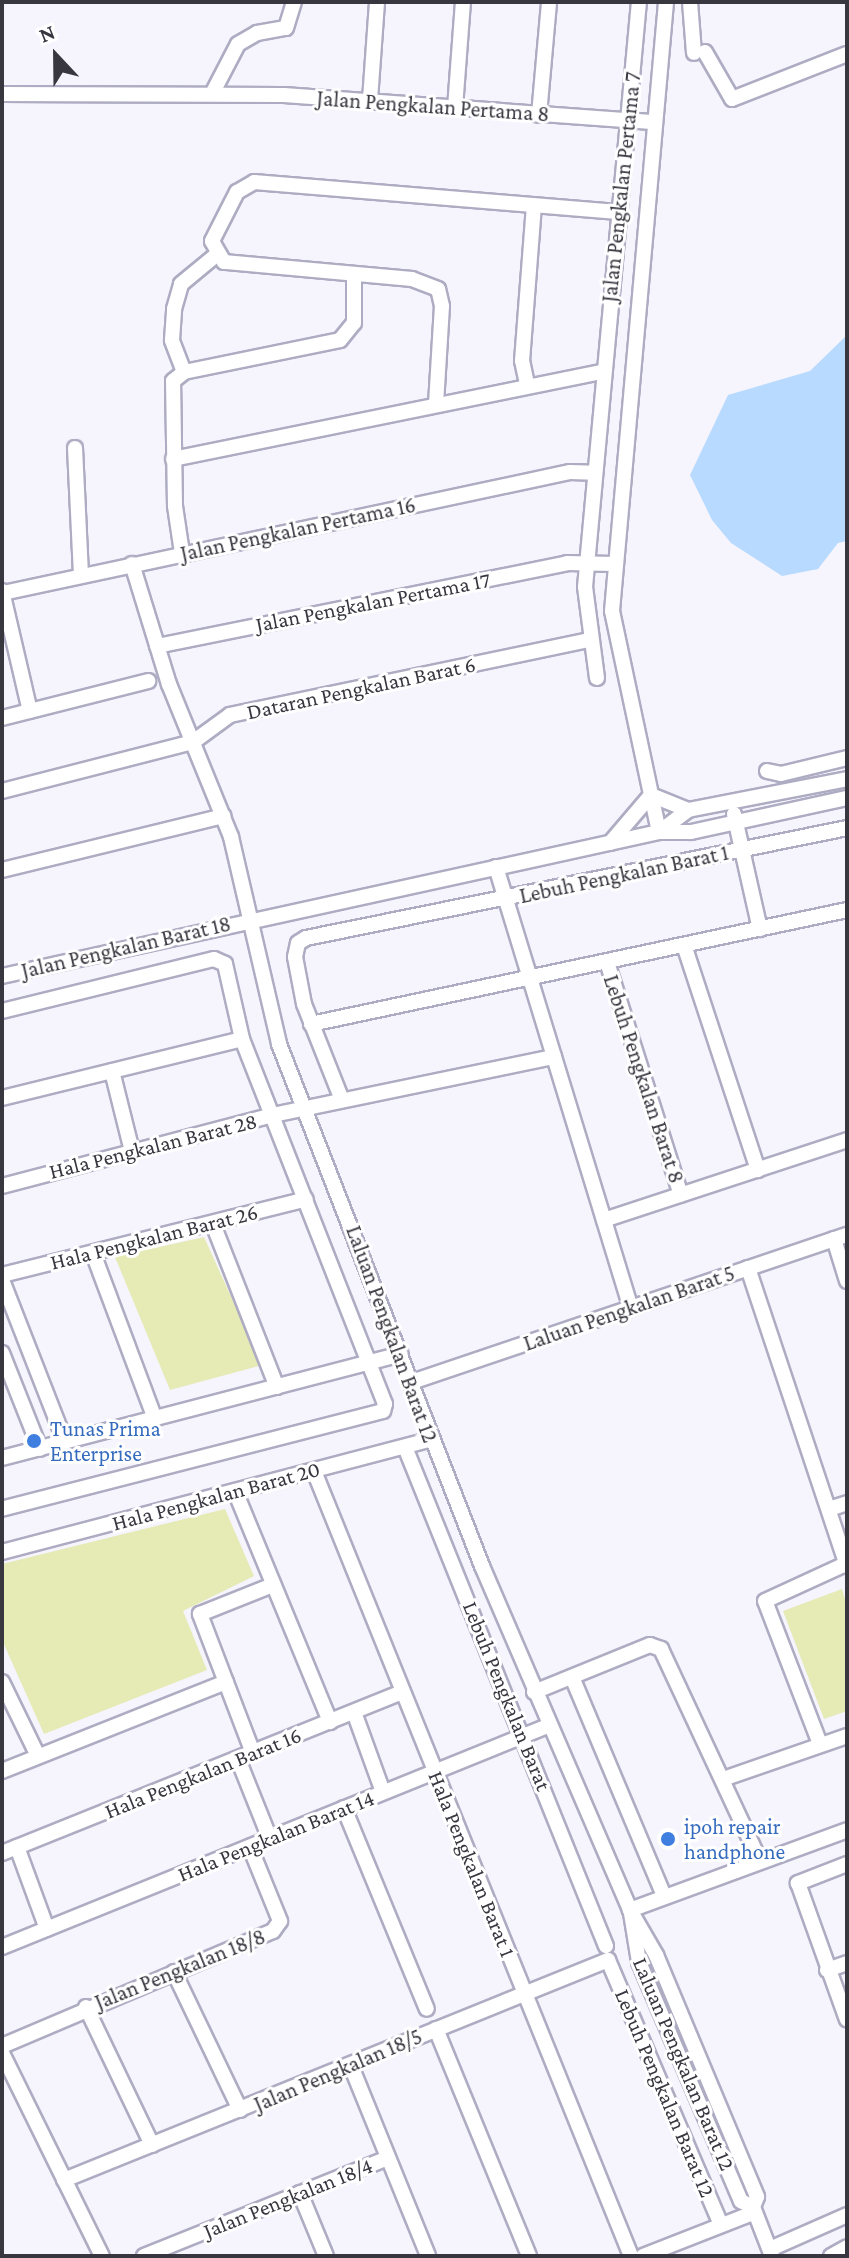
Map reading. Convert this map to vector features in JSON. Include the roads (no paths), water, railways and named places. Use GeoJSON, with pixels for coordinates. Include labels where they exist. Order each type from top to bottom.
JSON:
{"type":"FeatureCollection","features":[{"type":"Feature","properties":{"kind":"street"},"geometry":{"type":"LineString","coordinates":[[212,94],[238,44],[257,33],[286,28],[294,2]]}},
{"type":"Feature","properties":{"kind":"street"},"geometry":{"type":"LineString","coordinates":[[370,100],[377,2]]}},
{"type":"Feature","properties":{"kind":"street"},"geometry":{"type":"LineString","coordinates":[[455,108],[463,2]]}},
{"type":"Feature","properties":{"kind":"street"},"geometry":{"type":"LineString","coordinates":[[539,115],[549,2]]}},
{"type":"Feature","properties":{"kind":"street","name":"Jalan Pengkalan Pertama 7"},"geometry":{"type":"LineString","coordinates":[[597,678],[589,640],[588,564],[602,372],[639,2]]}},
{"type":"Feature","properties":{"kind":"street"},"geometry":{"type":"LineString","coordinates":[[659,832],[612,611],[666,2]]}},
{"type":"Feature","properties":{"kind":"street"},"geometry":{"type":"LineString","coordinates":[[690,2],[700,52],[732,99],[847,54]]}},
{"type":"Feature","properties":{"kind":"street","name":"Jalan Pengkalan Pertama 8"},"geometry":{"type":"LineString","coordinates":[[2,94],[212,94],[370,100],[655,122]]}},
{"type":"Feature","properties":{"kind":"street"},"geometry":{"type":"LineString","coordinates":[[436,404],[442,306],[438,289],[412,279],[354,278],[232,265],[216,255],[212,241],[237,192],[254,182],[618,212]]}},
{"type":"Feature","properties":{"kind":"street"},"geometry":{"type":"LineString","coordinates":[[527,384],[522,361],[534,205]]}},
{"type":"Feature","properties":{"kind":"street"},"geometry":{"type":"LineString","coordinates":[[184,372],[172,340],[174,309],[181,284],[216,255]]}},
{"type":"Feature","properties":{"kind":"street"},"geometry":{"type":"LineString","coordinates":[[182,553],[170,389],[184,372],[340,340],[354,323],[354,278]]}},
{"type":"Feature","properties":{"kind":"street"},"geometry":{"type":"LineString","coordinates":[[173,459],[527,384],[602,372]]}},
{"type":"Feature","properties":{"kind":"street"},"geometry":{"type":"LineString","coordinates":[[75,448],[81,573]]}},
{"type":"Feature","properties":{"kind":"street","name":"Jalan Pengkalan Pertama 16"},"geometry":{"type":"LineString","coordinates":[[2,592],[570,472],[594,473]]}},
{"type":"Feature","properties":{"kind":"street","name":"Jalan Pengkalan Pertama 17"},"geometry":{"type":"LineString","coordinates":[[157,646],[567,563],[614,564]]}},
{"type":"Feature","properties":{"kind":"street","name":"Laluan Pengkalan Barat 12"},"geometry":{"type":"LineString","coordinates":[[132,564],[157,646],[224,816],[251,919],[260,979],[305,1108],[412,1382],[430,1440],[534,1692],[631,1911],[650,1943],[757,2197],[754,2210],[771,2252]]}},
{"type":"Feature","properties":{"kind":"street"},"geometry":{"type":"LineString","coordinates":[[2,592],[7,638],[30,711]]}},
{"type":"Feature","properties":{"kind":"street","name":"Dataran Pengkalan Barat 6"},"geometry":{"type":"LineString","coordinates":[[2,791],[193,742],[230,715],[589,640]]}},
{"type":"Feature","properties":{"kind":"street"},"geometry":{"type":"LineString","coordinates":[[2,718],[148,681]]}},
{"type":"Feature","properties":{"kind":"street"},"geometry":{"type":"LineString","coordinates":[[767,771],[781,774],[847,758]]}},
{"type":"Feature","properties":{"kind":"street"},"geometry":{"type":"LineString","coordinates":[[659,832],[688,810],[847,779]]}},
{"type":"Feature","properties":{"kind":"street"},"geometry":{"type":"LineString","coordinates":[[651,795],[688,810]]}},
{"type":"Feature","properties":{"kind":"street"},"geometry":{"type":"LineString","coordinates":[[610,843],[651,795]]}},
{"type":"Feature","properties":{"kind":"street"},"geometry":{"type":"LineString","coordinates":[[659,832],[736,823],[847,798]]}},
{"type":"Feature","properties":{"kind":"street","name":"Lebuh Pengkalan Barat 1"},"geometry":{"type":"LineString","coordinates":[[731,802],[760,929]]}},
{"type":"Feature","properties":{"kind":"street"},"geometry":{"type":"LineString","coordinates":[[2,870],[224,816]]}},
{"type":"Feature","properties":{"kind":"street","name":"Lebuh Pengkalan Barat 1"},"geometry":{"type":"LineString","coordinates":[[311,1024],[295,957],[298,943],[306,938],[847,828]]}},
{"type":"Feature","properties":{"kind":"street","name":"Jalan Pengkalan Barat 18"},"geometry":{"type":"LineString","coordinates":[[2,976],[659,832]]}},
{"type":"Feature","properties":{"kind":"street"},"geometry":{"type":"LineString","coordinates":[[496,867],[631,1308]]}},
{"type":"Feature","properties":{"kind":"street"},"geometry":{"type":"LineString","coordinates":[[342,1100],[311,1024],[847,910]]}},
{"type":"Feature","properties":{"kind":"street"},"geometry":{"type":"LineString","coordinates":[[684,945],[758,1170]]}},
{"type":"Feature","properties":{"kind":"street"},"geometry":{"type":"LineString","coordinates":[[2,1011],[214,959],[225,964],[242,1039],[372,1362],[383,1411],[2,1509]]}},
{"type":"Feature","properties":{"kind":"street","name":"Lebuh Pengkalan Barat 8"},"geometry":{"type":"LineString","coordinates":[[607,962],[681,1195]]}},
{"type":"Feature","properties":{"kind":"street"},"geometry":{"type":"LineString","coordinates":[[2,1098],[242,1039]]}},
{"type":"Feature","properties":{"kind":"street","name":"Hala Pengkalan Barat 28"},"geometry":{"type":"LineString","coordinates":[[2,1186],[273,1115],[554,1057]]}},
{"type":"Feature","properties":{"kind":"street"},"geometry":{"type":"LineString","coordinates":[[112,1071],[132,1151]]}},
{"type":"Feature","properties":{"kind":"street"},"geometry":{"type":"LineString","coordinates":[[604,1220],[847,1140]]}},
{"type":"Feature","properties":{"kind":"street","name":"Hala Pengkalan Barat 26"},"geometry":{"type":"LineString","coordinates":[[2,1278],[306,1199]]}},
{"type":"Feature","properties":{"kind":"street"},"geometry":{"type":"LineString","coordinates":[[213,1224],[277,1387]]}},
{"type":"Feature","properties":{"kind":"street"},"geometry":{"type":"LineString","coordinates":[[841,1237],[847,1281]]}},
{"type":"Feature","properties":{"kind":"street","name":"Laluan Pengkalan Barat 5"},"geometry":{"type":"LineString","coordinates":[[412,1382],[841,1237]]}},
{"type":"Feature","properties":{"kind":"street"},"geometry":{"type":"LineString","coordinates":[[93,1253],[155,1419]]}},
{"type":"Feature","properties":{"kind":"street"},"geometry":{"type":"LineString","coordinates":[[748,1268],[847,1565],[765,1601],[820,1744]]}},
{"type":"Feature","properties":{"kind":"street"},"geometry":{"type":"LineString","coordinates":[[2,1278],[5,1305],[65,1442]]}},
{"type":"Feature","properties":{"kind":"street"},"geometry":{"type":"LineString","coordinates":[[2,1353],[40,1449]]}},
{"type":"Feature","properties":{"kind":"street"},"geometry":{"type":"LineString","coordinates":[[2,1458],[401,1354]]}},
{"type":"Feature","properties":{"kind":"street","name":"Hala Pengkalan Barat 20"},"geometry":{"type":"LineString","coordinates":[[2,1552],[430,1440]]}},
{"type":"Feature","properties":{"kind":"street","name":"Lebuh Pengkalan Barat"},"geometry":{"type":"LineString","coordinates":[[405,1447],[606,1946]]}},
{"type":"Feature","properties":{"kind":"street","name":"Hala Pengkalan Barat 1"},"geometry":{"type":"LineString","coordinates":[[314,1471],[631,2256]]}},
{"type":"Feature","properties":{"kind":"street"},"geometry":{"type":"LineString","coordinates":[[235,1491],[330,1722]]}},
{"type":"Feature","properties":{"kind":"street"},"geometry":{"type":"LineString","coordinates":[[829,1509],[847,1503]]}},
{"type":"Feature","properties":{"kind":"street"},"geometry":{"type":"LineString","coordinates":[[253,1753],[200,1614],[273,1585]]}},
{"type":"Feature","properties":{"kind":"street"},"geometry":{"type":"LineString","coordinates":[[534,1692],[650,1645],[661,1649],[711,1763],[723,1779],[759,1859]]}},
{"type":"Feature","properties":{"kind":"street"},"geometry":{"type":"LineString","coordinates":[[572,1677],[664,1896]]}},
{"type":"Feature","properties":{"kind":"street"},"geometry":{"type":"LineString","coordinates":[[2,1682],[38,1756]]}},
{"type":"Feature","properties":{"kind":"street"},"geometry":{"type":"LineString","coordinates":[[2,1771],[226,1682]]}},
{"type":"Feature","properties":{"kind":"street","name":"Hala Pengkalan Barat 16"},"geometry":{"type":"LineString","coordinates":[[2,1853],[403,1692]]}},
{"type":"Feature","properties":{"kind":"street"},"geometry":{"type":"LineString","coordinates":[[354,1712],[383,1792]]}},
{"type":"Feature","properties":{"kind":"street","name":"Hala Pengkalan Barat 14"},"geometry":{"type":"LineString","coordinates":[[2,1947],[550,1725]]}},
{"type":"Feature","properties":{"kind":"street"},"geometry":{"type":"LineString","coordinates":[[723,1779],[847,1736]]}},
{"type":"Feature","properties":{"kind":"street"},"geometry":{"type":"LineString","coordinates":[[238,1759],[270,1839]]}},
{"type":"Feature","properties":{"kind":"street"},"geometry":{"type":"LineString","coordinates":[[344,1808],[427,2009]]}},
{"type":"Feature","properties":{"kind":"street"},"geometry":{"type":"LineString","coordinates":[[631,1911],[759,1859],[847,1830]]}},
{"type":"Feature","properties":{"kind":"street"},"geometry":{"type":"LineString","coordinates":[[17,1847],[47,1929]]}},
{"type":"Feature","properties":{"kind":"street","name":"Jalan Pengkalan 18/8"},"geometry":{"type":"LineString","coordinates":[[2,2046],[86,2007],[278,1928],[280,1921],[250,1847]]}},
{"type":"Feature","properties":{"kind":"street"},"geometry":{"type":"LineString","coordinates":[[847,1864],[798,1883],[827,1970],[841,1988],[847,2020]]}},
{"type":"Feature","properties":{"kind":"street","name":"Jalan Pengkalan 18/5"},"geometry":{"type":"LineString","coordinates":[[64,2180],[351,2066],[599,1961],[611,1963]]}},
{"type":"Feature","properties":{"kind":"street","name":"Lebuh Pengkalan Barat 12"},"geometry":{"type":"LineString","coordinates":[[611,1963],[720,2223]]}},
{"type":"Feature","properties":{"kind":"street"},"geometry":{"type":"LineString","coordinates":[[827,1970],[847,1963]]}},
{"type":"Feature","properties":{"kind":"street"},"geometry":{"type":"LineString","coordinates":[[174,1972],[240,2110]]}},
{"type":"Feature","properties":{"kind":"street"},"geometry":{"type":"LineString","coordinates":[[86,2007],[152,2145]]}},
{"type":"Feature","properties":{"kind":"street"},"geometry":{"type":"LineString","coordinates":[[436,2029],[529,2256]]}},
{"type":"Feature","properties":{"kind":"street"},"geometry":{"type":"LineString","coordinates":[[2,2053],[102,2256]]}},
{"type":"Feature","properties":{"kind":"street"},"geometry":{"type":"LineString","coordinates":[[351,2066],[428,2256]]}},
{"type":"Feature","properties":{"kind":"street","name":"Jalan Pengkalan 18/4"},"geometry":{"type":"LineString","coordinates":[[144,2256],[388,2158]]}},
{"type":"Feature","properties":{"kind":"street"},"geometry":{"type":"LineString","coordinates":[[300,2193],[326,2256]]}},
{"type":"Feature","properties":{"kind":"street"},"geometry":{"type":"LineString","coordinates":[[643,2256],[754,2210]]}},
{"type":"Feature","properties":{"kind":"street"},"geometry":{"type":"LineString","coordinates":[[771,2252],[847,2215]]}},
{"type":"Feature","properties":{"kind":"street"},"geometry":{"type":"LineString","coordinates":[[831,2256],[847,2247]]}},
{"type":"Feature","properties":{"kind":"water"},"geometry":{"type":"Polygon","coordinates":[[[847,335],[847,541],[838,543],[818,569],[782,576],[731,543],[712,520],[690,475],[728,395],[810,371],[847,335]]]}},
{"type":"Feature","properties":{"kind":"place","name":"Tunas Prima Enterprise"},"geometry":{"type":"Point","coordinates":[34,1441]}},
{"type":"Feature","properties":{"kind":"place","name":"ipoh repair handphone"},"geometry":{"type":"Point","coordinates":[668,1839]}}]}
